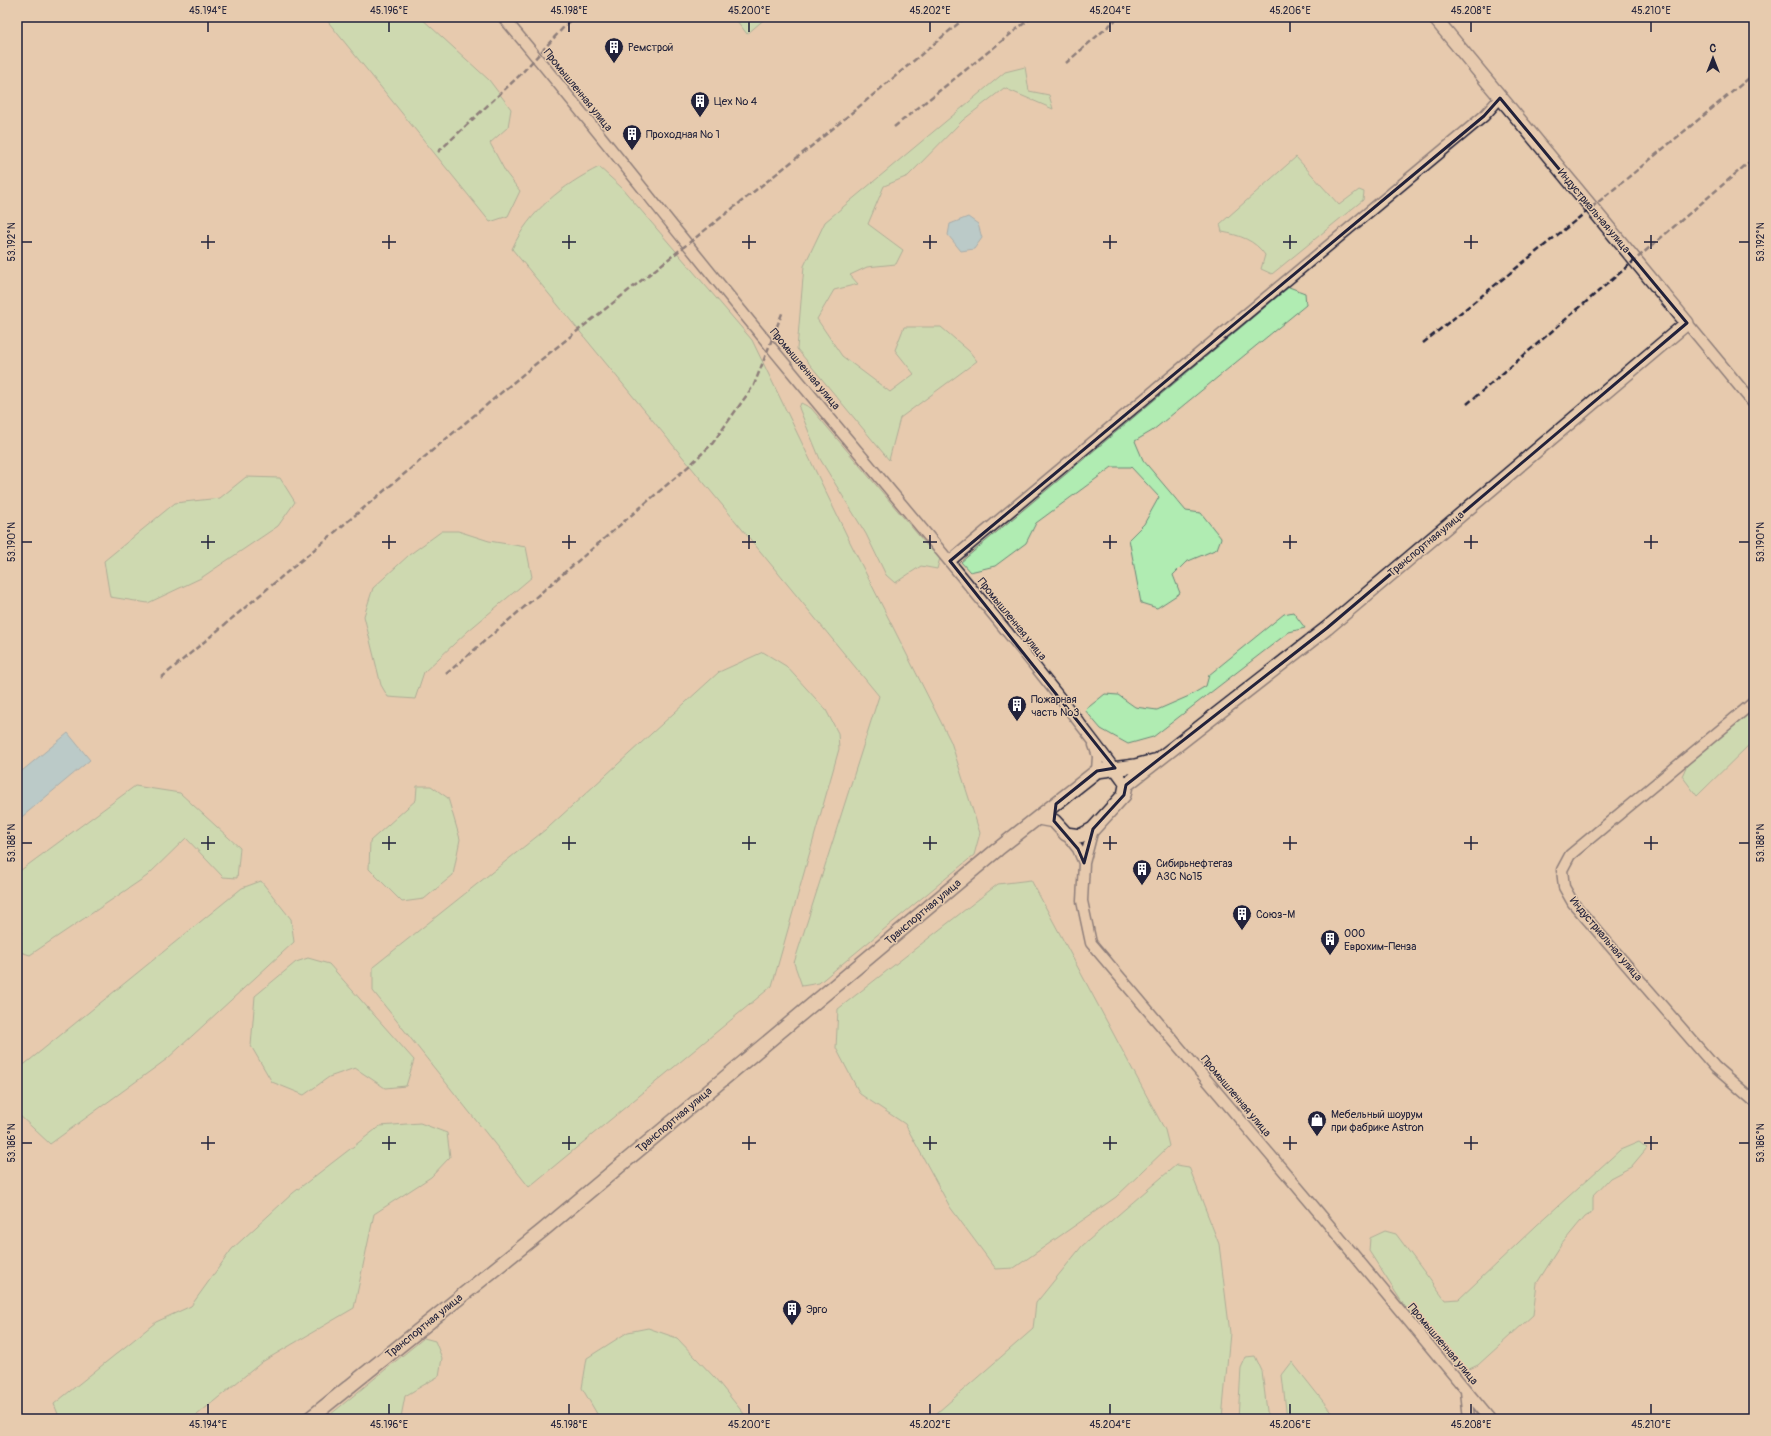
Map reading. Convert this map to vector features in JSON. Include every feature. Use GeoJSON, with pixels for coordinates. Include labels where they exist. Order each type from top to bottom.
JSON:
{"type":"FeatureCollection","features":[{"type":"Feature","properties":{"kind":"street","name":"Промышленная улица"},"geometry":{"type":"LineString","coordinates":[[503,17],[779,358],[950,561],[1090,735],[1126,785]]}},
{"type":"Feature","properties":{"kind":"street","name":"Индустриальная улица"},"geometry":{"type":"LineString","coordinates":[[1434,17],[1754,404]]}},
{"type":"Feature","properties":{"kind":"street"},"geometry":{"type":"LineString","coordinates":[[950,561],[1484,116],[1500,98]]}},
{"type":"Feature","properties":{"kind":"street","name":"Транспортная улица"},"geometry":{"type":"LineString","coordinates":[[1126,785],[1327,628],[1687,323]]}},
{"type":"Feature","properties":{"kind":"street","name":"Индустриальная улица"},"geometry":{"type":"LineString","coordinates":[[1754,702],[1570,855],[1562,870],[1564,887],[1573,903],[1715,1067],[1754,1101]]}},
{"type":"Feature","properties":{"kind":"street"},"geometry":{"type":"LineString","coordinates":[[1090,735],[1098,756],[1097,771],[1135,766],[1160,759]]}},
{"type":"Feature","properties":{"kind":"street","name":"Транспортная улица"},"geometry":{"type":"LineString","coordinates":[[309,1419],[542,1231],[998,849],[1097,771]]}},
{"type":"Feature","properties":{"kind":"street"},"geometry":{"type":"LineString","coordinates":[[1066,834],[1080,836],[1093,829],[1124,795],[1126,785]]}},
{"type":"Feature","properties":{"kind":"street"},"geometry":{"type":"LineString","coordinates":[[1054,821],[1056,804]]}},
{"type":"Feature","properties":{"kind":"street"},"geometry":{"type":"LineString","coordinates":[[1038,818],[1054,821],[1078,848],[1084,863]]}},
{"type":"Feature","properties":{"kind":"street","name":"Промышленная улица"},"geometry":{"type":"LineString","coordinates":[[1093,829],[1084,863],[1082,901],[1091,943],[1490,1419]]}},
{"type":"Feature","properties":{"kind":"street"},"geometry":{"type":"LineString","coordinates":[[1466,1389],[1469,1419]]}},
{"type":"Feature","properties":{"kind":"highlighted area"},"geometry":{"type":"Polygon","coordinates":[[[1500,98],[1687,323],[1327,628],[1126,785],[1124,795],[1093,829],[1084,863],[1078,849],[1054,821],[1056,804],[1097,771],[1115,768],[950,561],[1484,116],[1500,98]]]}},
{"type":"Feature","properties":{"kind":"green space"},"geometry":{"type":"Polygon","coordinates":[[[420,17],[489,80],[511,109],[508,127],[490,143],[506,173],[520,191],[508,216],[490,222],[325,18],[420,17]]]}},
{"type":"Feature","properties":{"kind":"green space"},"geometry":{"type":"Polygon","coordinates":[[[741,17],[767,17],[747,34],[737,21],[741,17]]]}},
{"type":"Feature","properties":{"kind":"green space"},"geometry":{"type":"Polygon","coordinates":[[[1025,67],[1029,91],[1049,95],[1053,109],[1004,88],[963,120],[908,176],[884,186],[868,224],[903,250],[896,264],[867,267],[850,275],[858,284],[834,290],[817,319],[842,356],[890,392],[914,374],[895,350],[904,327],[941,327],[969,351],[977,361],[900,418],[889,460],[797,349],[804,266],[825,222],[1005,72],[1025,67]]]}},
{"type":"Feature","properties":{"kind":"green space"},"geometry":{"type":"Polygon","coordinates":[[[1296,157],[1339,205],[1359,190],[1364,192],[1363,200],[1272,274],[1261,269],[1265,255],[1261,250],[1246,239],[1222,232],[1220,224],[1296,157]]]}},
{"type":"Feature","properties":{"kind":"green space"},"geometry":{"type":"Polygon","coordinates":[[[599,167],[621,187],[752,340],[850,542],[951,742],[980,833],[974,855],[819,983],[802,986],[794,963],[879,696],[512,249],[519,235],[548,200],[573,182],[599,167]]]}},
{"type":"Feature","properties":{"kind":"green space"},"geometry":{"type":"Polygon","coordinates":[[[1289,287],[1305,293],[1306,305],[1152,431],[1135,441],[1143,460],[1186,511],[1201,513],[1221,538],[1217,549],[1186,562],[1173,575],[1180,593],[1157,608],[1141,603],[1129,539],[1144,524],[1159,497],[1131,467],[1112,467],[1036,523],[1026,543],[995,566],[970,572],[961,562],[1289,287]]]}},
{"type":"Feature","properties":{"kind":"green space"},"geometry":{"type":"Polygon","coordinates":[[[801,403],[811,408],[930,549],[940,558],[937,569],[921,566],[895,583],[886,575],[866,534],[820,459],[799,408],[801,403]]]}},
{"type":"Feature","properties":{"kind":"green space"},"geometry":{"type":"Polygon","coordinates":[[[246,477],[280,478],[295,502],[278,526],[201,578],[148,603],[110,597],[104,561],[175,503],[220,498],[246,477]]]}},
{"type":"Feature","properties":{"kind":"green space"},"geometry":{"type":"Polygon","coordinates":[[[442,531],[458,531],[489,541],[526,547],[532,577],[468,631],[424,672],[415,699],[388,697],[381,685],[364,616],[373,588],[409,555],[442,531]]]}},
{"type":"Feature","properties":{"kind":"green space"},"geometry":{"type":"Polygon","coordinates":[[[1293,612],[1305,628],[1289,632],[1153,737],[1128,744],[1101,729],[1085,710],[1105,694],[1118,695],[1135,707],[1157,710],[1189,696],[1206,686],[1209,675],[1284,614],[1293,612]]]}},
{"type":"Feature","properties":{"kind":"green space"},"geometry":{"type":"Polygon","coordinates":[[[763,652],[786,666],[826,710],[838,733],[839,749],[772,986],[529,1187],[373,991],[373,967],[550,826],[719,672],[763,652]]]}},
{"type":"Feature","properties":{"kind":"green space"},"geometry":{"type":"Polygon","coordinates":[[[1754,708],[1754,740],[1697,796],[1682,776],[1687,765],[1754,708]]]}},
{"type":"Feature","properties":{"kind":"green space"},"geometry":{"type":"Polygon","coordinates":[[[135,786],[180,793],[240,848],[237,878],[223,877],[186,838],[147,876],[30,955],[17,951],[17,943],[22,932],[17,924],[17,873],[135,786]]]}},
{"type":"Feature","properties":{"kind":"green space"},"geometry":{"type":"Polygon","coordinates":[[[417,786],[431,786],[448,798],[460,839],[453,875],[424,899],[402,902],[369,869],[370,841],[416,800],[417,786]]]}},
{"type":"Feature","properties":{"kind":"green space"},"geometry":{"type":"Polygon","coordinates":[[[1031,880],[1165,1130],[1169,1146],[1116,1197],[1014,1268],[996,1269],[950,1207],[905,1124],[860,1094],[836,1048],[838,1009],[998,884],[1031,880]]]}},
{"type":"Feature","properties":{"kind":"green space"},"geometry":{"type":"Polygon","coordinates":[[[261,881],[291,919],[294,942],[167,1059],[50,1144],[17,1113],[17,1084],[20,1068],[242,888],[261,881]]]}},
{"type":"Feature","properties":{"kind":"green space"},"geometry":{"type":"Polygon","coordinates":[[[308,958],[329,964],[414,1060],[406,1086],[385,1088],[355,1068],[329,1077],[304,1095],[272,1082],[251,1046],[255,996],[296,962],[308,958]]]}},
{"type":"Feature","properties":{"kind":"green space"},"geometry":{"type":"Polygon","coordinates":[[[420,1123],[447,1133],[450,1157],[431,1177],[374,1214],[354,1308],[262,1362],[192,1419],[60,1419],[54,1404],[156,1322],[191,1306],[232,1249],[293,1193],[380,1126],[420,1123]]]}},
{"type":"Feature","properties":{"kind":"green space"},"geometry":{"type":"Polygon","coordinates":[[[1639,1142],[1647,1148],[1631,1167],[1610,1178],[1593,1196],[1593,1211],[1585,1216],[1561,1245],[1537,1283],[1533,1315],[1478,1365],[1463,1372],[1407,1310],[1369,1251],[1370,1238],[1385,1231],[1396,1234],[1445,1300],[1459,1299],[1537,1225],[1620,1150],[1639,1142]]]}},
{"type":"Feature","properties":{"kind":"green space"},"geometry":{"type":"Polygon","coordinates":[[[1176,1165],[1189,1167],[1219,1244],[1230,1333],[1222,1419],[930,1419],[1033,1329],[1036,1303],[1082,1246],[1176,1165]]]}},
{"type":"Feature","properties":{"kind":"green space"},"geometry":{"type":"Polygon","coordinates":[[[648,1328],[677,1338],[715,1378],[748,1419],[600,1419],[582,1388],[587,1358],[628,1332],[648,1328]]]}},
{"type":"Feature","properties":{"kind":"green space"},"geometry":{"type":"Polygon","coordinates":[[[424,1338],[435,1341],[442,1358],[439,1376],[405,1396],[401,1417],[402,1419],[325,1419],[424,1338]]]}},
{"type":"Feature","properties":{"kind":"green space"},"geometry":{"type":"Polygon","coordinates":[[[1255,1356],[1262,1371],[1268,1419],[1238,1419],[1241,1368],[1246,1357],[1255,1356]]]}},
{"type":"Feature","properties":{"kind":"green space"},"geometry":{"type":"Polygon","coordinates":[[[1292,1362],[1337,1419],[1287,1419],[1282,1375],[1292,1362]]]}},
{"type":"Feature","properties":{"kind":"water"},"geometry":{"type":"Polygon","coordinates":[[[968,217],[978,224],[982,238],[974,249],[961,251],[948,235],[950,224],[968,217]]]}},
{"type":"Feature","properties":{"kind":"water"},"geometry":{"type":"Polygon","coordinates":[[[68,733],[90,760],[17,821],[17,775],[68,733]]]}},
{"type":"Feature","properties":{"kind":"railway"},"geometry":{"type":"LineString","coordinates":[[438,152],[520,75],[573,17]]}},
{"type":"Feature","properties":{"kind":"railway"},"geometry":{"type":"LineString","coordinates":[[161,678],[533,366],[818,141],[966,17]]}},
{"type":"Feature","properties":{"kind":"railway"},"geometry":{"type":"LineString","coordinates":[[894,127],[1032,17]]}},
{"type":"Feature","properties":{"kind":"railway"},"geometry":{"type":"LineString","coordinates":[[1066,63],[1119,17]]}},
{"type":"Feature","properties":{"kind":"railway"},"geometry":{"type":"LineString","coordinates":[[1423,343],[1754,74]]}},
{"type":"Feature","properties":{"kind":"railway"},"geometry":{"type":"LineString","coordinates":[[1467,404],[1754,158]]}},
{"type":"Feature","properties":{"kind":"railway"},"geometry":{"type":"LineString","coordinates":[[446,674],[690,465],[712,444],[754,385],[783,311]]}},
{"type":"Feature","properties":{"kind":"place","name":"Ремстрой"},"geometry":{"type":"Point","coordinates":[614,64]}},
{"type":"Feature","properties":{"kind":"place","name":"Цех № 4"},"geometry":{"type":"Point","coordinates":[700,118]}},
{"type":"Feature","properties":{"kind":"place","name":"Проходная № 1"},"geometry":{"type":"Point","coordinates":[632,151]}},
{"type":"Feature","properties":{"kind":"place","name":"Пожарная часть №3"},"geometry":{"type":"Point","coordinates":[1017,722]}},
{"type":"Feature","properties":{"kind":"place","name":"Сибирьнефтегаз АЗС №15"},"geometry":{"type":"Point","coordinates":[1142,886]}},
{"type":"Feature","properties":{"kind":"place","name":"Союз-М"},"geometry":{"type":"Point","coordinates":[1242,931]}},
{"type":"Feature","properties":{"kind":"place","name":"ООО Еврохим-Пенза"},"geometry":{"type":"Point","coordinates":[1330,956]}},
{"type":"Feature","properties":{"kind":"place","name":"Мебельный шоурум при фабрике Astron"},"geometry":{"type":"Point","coordinates":[1317,1137]}},
{"type":"Feature","properties":{"kind":"place","name":"Эрго"},"geometry":{"type":"Point","coordinates":[792,1326]}}]}
